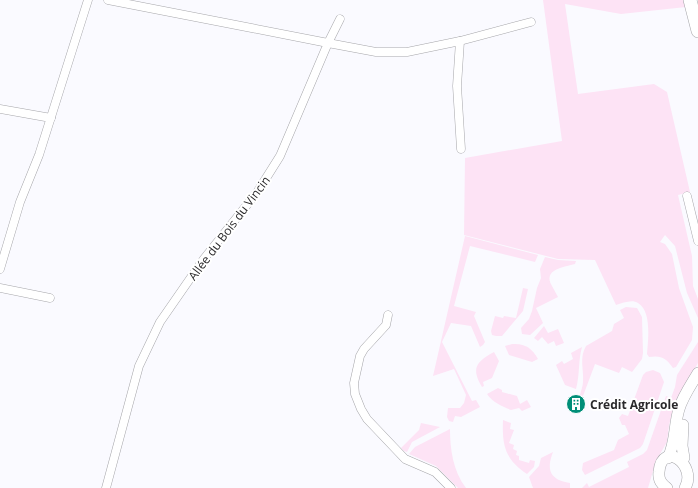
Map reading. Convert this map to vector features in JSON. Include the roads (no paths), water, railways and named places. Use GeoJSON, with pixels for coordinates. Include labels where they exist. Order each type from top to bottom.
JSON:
{"type":"FeatureCollection","features":[{"type":"Feature","properties":{"kind":"highway"},"geometry":{"type":"LineString","coordinates":[[690,0],[698,31]]}},
{"type":"Feature","properties":{"kind":"main road"},"geometry":{"type":"LineString","coordinates":[[654,488],[661,465],[668,458],[673,446],[679,409],[698,373]]}},
{"type":"Feature","properties":{"kind":"main road"},"geometry":{"type":"LineString","coordinates":[[691,483],[693,473],[691,462],[682,446],[684,418],[686,408],[698,386]]}},
{"type":"Feature","properties":{"kind":"main road"},"geometry":{"type":"LineString","coordinates":[[668,458],[676,456],[691,462]]}},
{"type":"Feature","properties":{"kind":"main road"},"geometry":{"type":"LineString","coordinates":[[658,475],[662,483],[667,488]]}},
{"type":"Feature","properties":{"kind":"street"},"geometry":{"type":"LineString","coordinates":[[0,269],[20,202],[39,155],[88,0]]}},
{"type":"Feature","properties":{"kind":"street"},"geometry":{"type":"LineString","coordinates":[[108,0],[376,52],[407,52],[460,41],[531,22]]}},
{"type":"Feature","properties":{"kind":"street","name":"Allée du Bois du Vincin"},"geometry":{"type":"LineString","coordinates":[[106,488],[139,366],[160,322],[203,260],[258,191],[280,156],[328,43],[340,19]]}},
{"type":"Feature","properties":{"kind":"street"},"geometry":{"type":"LineString","coordinates":[[460,41],[457,86],[461,149]]}},
{"type":"Feature","properties":{"kind":"street"},"geometry":{"type":"LineString","coordinates":[[0,109],[51,118]]}},
{"type":"Feature","properties":{"kind":"street"},"geometry":{"type":"LineString","coordinates":[[687,196],[698,241]]}},
{"type":"Feature","properties":{"kind":"street"},"geometry":{"type":"LineString","coordinates":[[0,288],[50,298]]}},
{"type":"Feature","properties":{"kind":"street"},"geometry":{"type":"LineString","coordinates":[[388,315],[386,325],[364,349],[360,356],[354,383],[355,394],[360,409],[367,419],[405,459],[435,472],[451,488]]}},
{"type":"Feature","properties":{"kind":"place","name":"Crédit Agricole"},"geometry":{"type":"Point","coordinates":[576,404]}}]}
